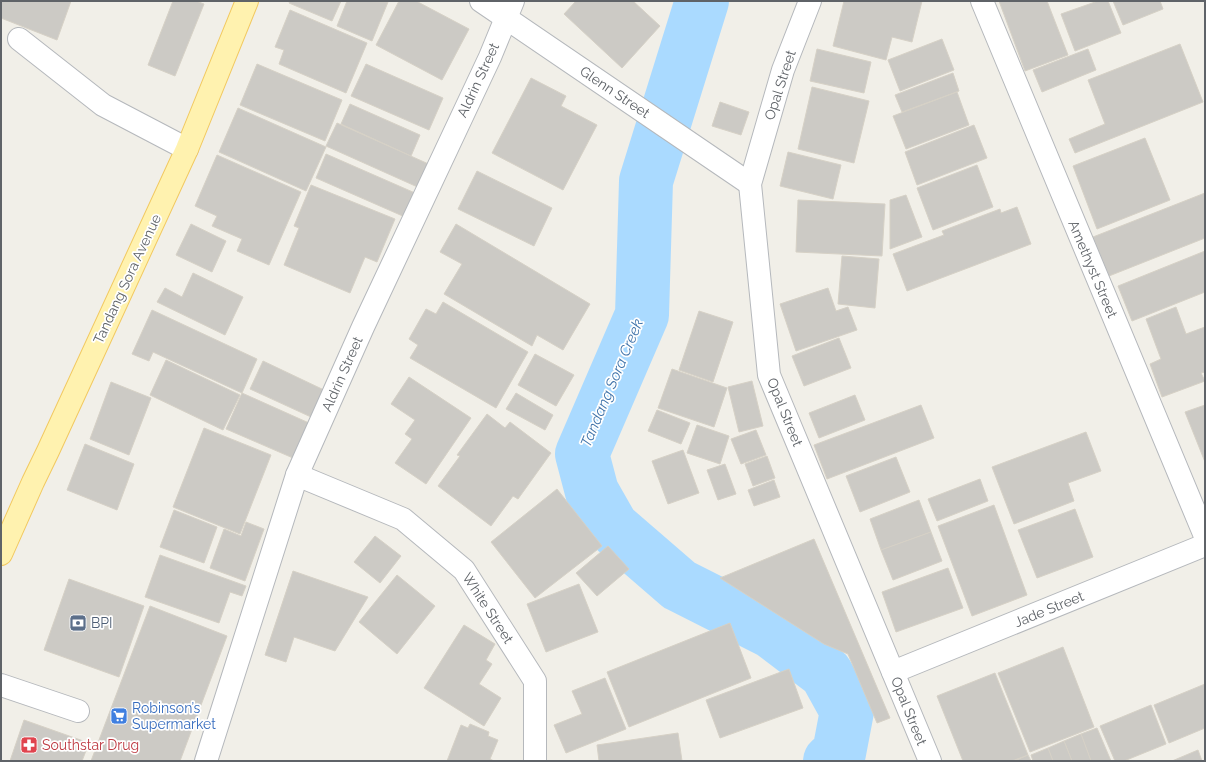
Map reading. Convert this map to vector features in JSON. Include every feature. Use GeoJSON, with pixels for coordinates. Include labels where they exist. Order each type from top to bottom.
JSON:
{"type":"FeatureCollection","features":[{"type":"Feature","properties":{"kind":"main road","name":"Tandang Sora Avenue"},"geometry":{"type":"LineString","coordinates":[[1,554],[187,149],[247,1]]}},
{"type":"Feature","properties":{"kind":"street","name":"Glenn Street"},"geometry":{"type":"LineString","coordinates":[[481,1],[509,9],[631,103],[750,184]]}},
{"type":"Feature","properties":{"kind":"street","name":"Opal Street"},"geometry":{"type":"LineString","coordinates":[[810,1],[783,70],[750,184],[769,375],[930,761]]}},
{"type":"Feature","properties":{"kind":"street","name":"Amethyst Street"},"geometry":{"type":"LineString","coordinates":[[982,1],[1205,536]]}},
{"type":"Feature","properties":{"kind":"street","name":"Aldrin Street"},"geometry":{"type":"LineString","coordinates":[[206,761],[297,475],[363,327],[490,57],[509,9]]}},
{"type":"Feature","properties":{"kind":"street"},"geometry":{"type":"LineString","coordinates":[[19,39],[103,105],[187,149]]}},
{"type":"Feature","properties":{"kind":"street","name":"White Street"},"geometry":{"type":"LineString","coordinates":[[297,475],[403,519],[464,570],[535,681],[535,761]]}},
{"type":"Feature","properties":{"kind":"street","name":"Jade Street"},"geometry":{"type":"LineString","coordinates":[[893,672],[1205,545]]}},
{"type":"Feature","properties":{"kind":"street"},"geometry":{"type":"LineString","coordinates":[[1,685],[78,711]]}},
{"type":"Feature","properties":{"kind":"building"},"geometry":{"type":"Polygon","coordinates":[[[1,1],[71,1],[57,40],[1,18],[1,1]]]}},
{"type":"Feature","properties":{"kind":"building"},"geometry":{"type":"Polygon","coordinates":[[[173,1],[196,1],[204,4],[175,76],[148,65],[173,1]]]}},
{"type":"Feature","properties":{"kind":"building"},"geometry":{"type":"Polygon","coordinates":[[[290,1],[341,1],[332,21],[289,3],[290,1]]]}},
{"type":"Feature","properties":{"kind":"building"},"geometry":{"type":"Polygon","coordinates":[[[347,1],[388,2],[372,41],[337,26],[347,1]]]}},
{"type":"Feature","properties":{"kind":"building"},"geometry":{"type":"Polygon","coordinates":[[[399,1],[416,1],[469,29],[442,80],[376,45],[399,1]]]}},
{"type":"Feature","properties":{"kind":"building"},"geometry":{"type":"Polygon","coordinates":[[[576,1],[633,1],[660,26],[622,68],[564,14],[576,1]]]}},
{"type":"Feature","properties":{"kind":"building"},"geometry":{"type":"Polygon","coordinates":[[[844,1],[922,1],[912,42],[892,37],[886,60],[833,46],[844,1]]]}},
{"type":"Feature","properties":{"kind":"building"},"geometry":{"type":"Polygon","coordinates":[[[999,1],[1047,1],[1068,55],[1025,71],[999,1]]]}},
{"type":"Feature","properties":{"kind":"building"},"geometry":{"type":"Polygon","coordinates":[[[1098,1],[1108,1],[1121,33],[1075,51],[1061,14],[1098,1]]]}},
{"type":"Feature","properties":{"kind":"building"},"geometry":{"type":"Polygon","coordinates":[[[1113,1],[1160,1],[1163,9],[1123,25],[1113,1]]]}},
{"type":"Feature","properties":{"kind":"building"},"geometry":{"type":"Polygon","coordinates":[[[290,10],[367,43],[346,93],[279,64],[284,50],[275,47],[290,10]]]}},
{"type":"Feature","properties":{"kind":"building"},"geometry":{"type":"Polygon","coordinates":[[[942,39],[954,70],[900,91],[888,60],[942,39]]]}},
{"type":"Feature","properties":{"kind":"building"},"geometry":{"type":"Polygon","coordinates":[[[1180,44],[1203,102],[1075,153],[1069,139],[1105,124],[1088,80],[1180,44]]]}},
{"type":"Feature","properties":{"kind":"building"},"geometry":{"type":"Polygon","coordinates":[[[817,49],[871,62],[864,93],[810,81],[817,49]]]}},
{"type":"Feature","properties":{"kind":"building"},"geometry":{"type":"Polygon","coordinates":[[[1088,49],[1096,70],[1042,92],[1033,70],[1088,49]]]}},
{"type":"Feature","properties":{"kind":"building"},"geometry":{"type":"Polygon","coordinates":[[[257,64],[342,100],[325,141],[240,105],[257,64]]]}},
{"type":"Feature","properties":{"kind":"building"},"geometry":{"type":"Polygon","coordinates":[[[366,64],[443,98],[429,130],[351,96],[366,64]]]}},
{"type":"Feature","properties":{"kind":"building"},"geometry":{"type":"Polygon","coordinates":[[[953,73],[959,91],[902,112],[895,95],[953,73]]]}},
{"type":"Feature","properties":{"kind":"building"},"geometry":{"type":"Polygon","coordinates":[[[531,78],[566,96],[561,106],[597,125],[563,190],[492,153],[531,78]]]}},
{"type":"Feature","properties":{"kind":"building"},"geometry":{"type":"Polygon","coordinates":[[[812,87],[869,101],[854,163],[798,149],[812,87]]]}},
{"type":"Feature","properties":{"kind":"building"},"geometry":{"type":"Polygon","coordinates":[[[957,92],[969,125],[906,149],[893,116],[957,92]]]}},
{"type":"Feature","properties":{"kind":"building"},"geometry":{"type":"Polygon","coordinates":[[[720,102],[749,112],[741,135],[712,126],[720,102]]]}},
{"type":"Feature","properties":{"kind":"building"},"geometry":{"type":"Polygon","coordinates":[[[350,104],[420,135],[411,156],[341,124],[350,104]]]}},
{"type":"Feature","properties":{"kind":"building"},"geometry":{"type":"Polygon","coordinates":[[[238,108],[326,147],[306,191],[219,152],[238,108]]]}},
{"type":"Feature","properties":{"kind":"building"},"geometry":{"type":"Polygon","coordinates":[[[337,123],[433,166],[422,189],[326,146],[337,123]]]}},
{"type":"Feature","properties":{"kind":"building"},"geometry":{"type":"Polygon","coordinates":[[[974,125],[987,158],[917,185],[905,152],[974,125]]]}},
{"type":"Feature","properties":{"kind":"building"},"geometry":{"type":"Polygon","coordinates":[[[1145,138],[1170,200],[1097,229],[1073,166],[1145,138]]]}},
{"type":"Feature","properties":{"kind":"building"},"geometry":{"type":"Polygon","coordinates":[[[788,152],[841,165],[833,199],[780,186],[788,152]]]}},
{"type":"Feature","properties":{"kind":"building"},"geometry":{"type":"Polygon","coordinates":[[[326,154],[415,193],[405,217],[316,178],[326,154]]]}},
{"type":"Feature","properties":{"kind":"building"},"geometry":{"type":"Polygon","coordinates":[[[217,155],[301,192],[269,265],[237,251],[242,239],[212,226],[217,216],[195,206],[217,155]]]}},
{"type":"Feature","properties":{"kind":"building"},"geometry":{"type":"Polygon","coordinates":[[[977,165],[993,207],[933,230],[917,188],[977,165]]]}},
{"type":"Feature","properties":{"kind":"building"},"geometry":{"type":"Polygon","coordinates":[[[477,171],[552,208],[534,246],[458,209],[477,171]]]}},
{"type":"Feature","properties":{"kind":"building"},"geometry":{"type":"Polygon","coordinates":[[[311,185],[395,219],[377,262],[365,257],[350,293],[284,265],[299,228],[294,226],[311,185]]]}},
{"type":"Feature","properties":{"kind":"building"},"geometry":{"type":"Polygon","coordinates":[[[1205,193],[1205,238],[1109,276],[1093,237],[1205,193]]]}},
{"type":"Feature","properties":{"kind":"building"},"geometry":{"type":"Polygon","coordinates":[[[906,195],[922,237],[890,249],[890,200],[906,195]]]}},
{"type":"Feature","properties":{"kind":"building"},"geometry":{"type":"Polygon","coordinates":[[[798,200],[885,204],[882,256],[796,252],[798,200]]]}},
{"type":"Feature","properties":{"kind":"building"},"geometry":{"type":"Polygon","coordinates":[[[1017,207],[1031,244],[907,291],[893,254],[944,235],[942,231],[1000,209],[1001,213],[1017,207]]]}},
{"type":"Feature","properties":{"kind":"building"},"geometry":{"type":"Polygon","coordinates":[[[191,224],[226,241],[212,272],[176,255],[191,224]]]}},
{"type":"Feature","properties":{"kind":"building"},"geometry":{"type":"Polygon","coordinates":[[[456,224],[590,304],[563,350],[537,335],[532,346],[444,294],[462,264],[440,252],[456,224]]]}},
{"type":"Feature","properties":{"kind":"building"},"geometry":{"type":"Polygon","coordinates":[[[1205,251],[1205,292],[1132,321],[1118,286],[1205,251]]]}},
{"type":"Feature","properties":{"kind":"building"},"geometry":{"type":"Polygon","coordinates":[[[842,256],[879,259],[875,308],[838,304],[842,256]]]}},
{"type":"Feature","properties":{"kind":"building"},"geometry":{"type":"Polygon","coordinates":[[[193,273],[243,297],[225,335],[157,302],[165,288],[182,297],[193,273]]]}},
{"type":"Feature","properties":{"kind":"building"},"geometry":{"type":"Polygon","coordinates":[[[828,288],[836,311],[848,307],[857,330],[796,351],[780,304],[828,288]]]}},
{"type":"Feature","properties":{"kind":"building"},"geometry":{"type":"Polygon","coordinates":[[[443,302],[528,352],[496,408],[410,358],[418,345],[409,339],[426,309],[436,314],[443,302]]]}},
{"type":"Feature","properties":{"kind":"building"},"geometry":{"type":"Polygon","coordinates":[[[1176,307],[1186,334],[1205,327],[1205,372],[1201,373],[1205,381],[1162,397],[1150,364],[1161,359],[1146,319],[1176,307]]]}},
{"type":"Feature","properties":{"kind":"building"},"geometry":{"type":"Polygon","coordinates":[[[152,310],[257,359],[242,393],[153,352],[149,361],[132,354],[152,310]]]}},
{"type":"Feature","properties":{"kind":"building"},"geometry":{"type":"Polygon","coordinates":[[[699,311],[733,322],[713,382],[679,370],[699,311]]]}},
{"type":"Feature","properties":{"kind":"building"},"geometry":{"type":"Polygon","coordinates":[[[839,338],[851,368],[804,386],[792,356],[839,338]]]}},
{"type":"Feature","properties":{"kind":"building"},"geometry":{"type":"Polygon","coordinates":[[[535,354],[574,375],[556,406],[518,385],[535,354]]]}},
{"type":"Feature","properties":{"kind":"building"},"geometry":{"type":"Polygon","coordinates":[[[166,360],[240,395],[223,430],[150,395],[166,360]]]}},
{"type":"Feature","properties":{"kind":"building"},"geometry":{"type":"Polygon","coordinates":[[[263,361],[324,390],[311,417],[250,389],[263,361]]]}},
{"type":"Feature","properties":{"kind":"building"},"geometry":{"type":"Polygon","coordinates":[[[672,369],[727,388],[714,427],[658,408],[672,369]]]}},
{"type":"Feature","properties":{"kind":"building"},"geometry":{"type":"Polygon","coordinates":[[[409,377],[471,418],[426,484],[395,463],[412,439],[405,434],[415,420],[391,404],[409,377]]]}},
{"type":"Feature","properties":{"kind":"building"},"geometry":{"type":"Polygon","coordinates":[[[752,381],[763,426],[739,432],[728,387],[752,381]]]}},
{"type":"Feature","properties":{"kind":"building"},"geometry":{"type":"Polygon","coordinates":[[[111,382],[151,398],[129,455],[90,439],[111,382]]]}},
{"type":"Feature","properties":{"kind":"building"},"geometry":{"type":"Polygon","coordinates":[[[242,393],[309,423],[293,458],[226,429],[242,393]]]}},
{"type":"Feature","properties":{"kind":"building"},"geometry":{"type":"Polygon","coordinates":[[[516,393],[553,415],[545,430],[506,409],[516,393]]]}},
{"type":"Feature","properties":{"kind":"building"},"geometry":{"type":"Polygon","coordinates":[[[855,395],[865,420],[819,438],[809,413],[855,395]]]}},
{"type":"Feature","properties":{"kind":"building"},"geometry":{"type":"Polygon","coordinates":[[[921,405],[934,438],[827,479],[814,445],[921,405]]]}},
{"type":"Feature","properties":{"kind":"building"},"geometry":{"type":"Polygon","coordinates":[[[1205,405],[1205,462],[1185,412],[1205,405]]]}},
{"type":"Feature","properties":{"kind":"building"},"geometry":{"type":"Polygon","coordinates":[[[657,410],[690,423],[681,444],[648,431],[657,410]]]}},
{"type":"Feature","properties":{"kind":"building"},"geometry":{"type":"Polygon","coordinates":[[[487,414],[505,428],[510,422],[551,453],[518,499],[513,496],[491,526],[438,486],[460,456],[457,455],[487,414]]]}},
{"type":"Feature","properties":{"kind":"building"},"geometry":{"type":"Polygon","coordinates":[[[697,425],[729,436],[720,464],[687,453],[697,425]]]}},
{"type":"Feature","properties":{"kind":"building"},"geometry":{"type":"Polygon","coordinates":[[[204,428],[271,455],[240,534],[173,507],[204,428]]]}},
{"type":"Feature","properties":{"kind":"building"},"geometry":{"type":"Polygon","coordinates":[[[756,430],[766,455],[741,464],[731,439],[756,430]]]}},
{"type":"Feature","properties":{"kind":"building"},"geometry":{"type":"Polygon","coordinates":[[[1086,432],[1101,471],[1068,483],[1074,501],[1014,524],[992,467],[1086,432]]]}},
{"type":"Feature","properties":{"kind":"building"},"geometry":{"type":"Polygon","coordinates":[[[85,444],[134,464],[117,510],[67,490],[85,444]]]}},
{"type":"Feature","properties":{"kind":"building"},"geometry":{"type":"Polygon","coordinates":[[[683,450],[699,493],[668,504],[652,461],[683,450]]]}},
{"type":"Feature","properties":{"kind":"building"},"geometry":{"type":"Polygon","coordinates":[[[767,456],[775,478],[753,486],[745,464],[767,456]]]}},
{"type":"Feature","properties":{"kind":"building"},"geometry":{"type":"Polygon","coordinates":[[[896,457],[910,492],[860,512],[846,476],[896,457]]]}},
{"type":"Feature","properties":{"kind":"building"},"geometry":{"type":"Polygon","coordinates":[[[725,464],[736,494],[718,500],[707,470],[725,464]]]}},
{"type":"Feature","properties":{"kind":"building"},"geometry":{"type":"Polygon","coordinates":[[[980,479],[988,501],[937,521],[928,499],[980,479]]]}},
{"type":"Feature","properties":{"kind":"building"},"geometry":{"type":"Polygon","coordinates":[[[774,480],[780,497],[754,506],[748,490],[774,480]]]}},
{"type":"Feature","properties":{"kind":"building"},"geometry":{"type":"Polygon","coordinates":[[[557,489],[602,546],[535,598],[491,542],[557,489]]]}},
{"type":"Feature","properties":{"kind":"building"},"geometry":{"type":"Polygon","coordinates":[[[919,500],[931,532],[881,550],[870,519],[919,500]]]}},
{"type":"Feature","properties":{"kind":"building"},"geometry":{"type":"Polygon","coordinates":[[[994,505],[1027,595],[972,616],[938,526],[994,505]]]}},
{"type":"Feature","properties":{"kind":"building"},"geometry":{"type":"Polygon","coordinates":[[[1075,509],[1093,557],[1037,578],[1018,530],[1075,509]]]}},
{"type":"Feature","properties":{"kind":"building"},"geometry":{"type":"Polygon","coordinates":[[[174,510],[217,527],[204,563],[160,547],[174,510]]]}},
{"type":"Feature","properties":{"kind":"building"},"geometry":{"type":"Polygon","coordinates":[[[246,522],[264,529],[245,581],[210,568],[224,529],[241,536],[246,522]]]}},
{"type":"Feature","properties":{"kind":"building"},"geometry":{"type":"Polygon","coordinates":[[[931,532],[942,561],[893,580],[881,550],[931,532]]]}},
{"type":"Feature","properties":{"kind":"building"},"geometry":{"type":"Polygon","coordinates":[[[375,536],[401,556],[380,583],[354,562],[375,536]]]}},
{"type":"Feature","properties":{"kind":"building"},"geometry":{"type":"Polygon","coordinates":[[[814,539],[890,718],[877,723],[848,654],[824,644],[720,578],[814,539]]]}},
{"type":"Feature","properties":{"kind":"building"},"geometry":{"type":"Polygon","coordinates":[[[608,546],[629,569],[597,596],[576,573],[608,546]]]}},
{"type":"Feature","properties":{"kind":"building"},"geometry":{"type":"Polygon","coordinates":[[[160,555],[246,586],[242,596],[230,592],[219,623],[145,597],[160,555]]]}},
{"type":"Feature","properties":{"kind":"building"},"geometry":{"type":"Polygon","coordinates":[[[948,568],[963,608],[896,632],[882,592],[948,568]]]}},
{"type":"Feature","properties":{"kind":"building"},"geometry":{"type":"Polygon","coordinates":[[[293,571],[368,597],[335,651],[294,637],[286,662],[265,655],[293,571]]]}},
{"type":"Feature","properties":{"kind":"building"},"geometry":{"type":"Polygon","coordinates":[[[397,575],[435,606],[397,654],[359,622],[397,575]]]}},
{"type":"Feature","properties":{"kind":"building"},"geometry":{"type":"Polygon","coordinates":[[[69,579],[144,606],[119,677],[44,650],[69,579]]]}},
{"type":"Feature","properties":{"kind":"building"},"geometry":{"type":"Polygon","coordinates":[[[579,584],[598,632],[546,652],[527,604],[579,584]]]}},
{"type":"Feature","properties":{"kind":"building"},"geometry":{"type":"Polygon","coordinates":[[[150,606],[227,636],[180,761],[91,761],[150,606]]]}},
{"type":"Feature","properties":{"kind":"building"},"geometry":{"type":"Polygon","coordinates":[[[730,623],[751,678],[629,727],[607,672],[730,623]]]}},
{"type":"Feature","properties":{"kind":"building"},"geometry":{"type":"Polygon","coordinates":[[[464,625],[495,644],[486,660],[492,664],[479,684],[501,698],[484,726],[424,688],[464,625]]]}},
{"type":"Feature","properties":{"kind":"building"},"geometry":{"type":"Polygon","coordinates":[[[1063,647],[1094,727],[1030,752],[998,673],[1063,647]]]}},
{"type":"Feature","properties":{"kind":"building"},"geometry":{"type":"Polygon","coordinates":[[[789,669],[803,708],[720,738],[706,700],[789,669]]]}},
{"type":"Feature","properties":{"kind":"building"},"geometry":{"type":"Polygon","coordinates":[[[995,673],[1028,755],[1012,761],[963,761],[937,696],[995,673]]]}},
{"type":"Feature","properties":{"kind":"building"},"geometry":{"type":"Polygon","coordinates":[[[605,678],[626,729],[566,753],[554,725],[582,714],[572,691],[605,678]]]}},
{"type":"Feature","properties":{"kind":"building"},"geometry":{"type":"Polygon","coordinates":[[[1205,684],[1205,728],[1169,743],[1154,705],[1205,684]]]}},
{"type":"Feature","properties":{"kind":"building"},"geometry":{"type":"Polygon","coordinates":[[[1151,705],[1166,744],[1124,761],[1115,761],[1100,726],[1151,705]]]}},
{"type":"Feature","properties":{"kind":"building"},"geometry":{"type":"Polygon","coordinates":[[[24,720],[89,743],[82,761],[10,761],[24,720]]]}},
{"type":"Feature","properties":{"kind":"building"},"geometry":{"type":"Polygon","coordinates":[[[470,724],[489,732],[488,736],[498,740],[490,759],[494,761],[447,761],[461,725],[468,728],[470,724]]]}},
{"type":"Feature","properties":{"kind":"building"},"geometry":{"type":"Polygon","coordinates":[[[1097,728],[1111,761],[1091,761],[1081,734],[1097,728]]]}},
{"type":"Feature","properties":{"kind":"building"},"geometry":{"type":"Polygon","coordinates":[[[678,733],[682,761],[599,761],[597,745],[678,733]]]}},
{"type":"Feature","properties":{"kind":"building"},"geometry":{"type":"Polygon","coordinates":[[[1081,734],[1091,761],[1072,761],[1064,741],[1081,734]]]}},
{"type":"Feature","properties":{"kind":"building"},"geometry":{"type":"Polygon","coordinates":[[[1064,741],[1072,761],[1053,761],[1048,748],[1064,741]]]}},
{"type":"Feature","properties":{"kind":"building"},"geometry":{"type":"Polygon","coordinates":[[[1048,748],[1053,761],[1033,761],[1031,755],[1048,748]]]}},
{"type":"Feature","properties":{"kind":"building"},"geometry":{"type":"Polygon","coordinates":[[[1198,750],[1202,761],[1172,761],[1198,750]]]}},
{"type":"Feature","properties":{"kind":"building"},"geometry":{"type":"Polygon","coordinates":[[[1028,755],[1031,761],[1014,761],[1028,755]]]}},
{"type":"Feature","properties":{"kind":"waterway","name":"Tandang Sora Creek"},"geometry":{"type":"LineString","coordinates":[[702,1],[646,181],[642,315],[582,454],[592,492],[612,527],[679,585],[772,632],[826,673],[847,711],[839,753],[830,761]]}},
{"type":"Feature","properties":{"kind":"place","name":"BPI"},"geometry":{"type":"Point","coordinates":[78,623]}},
{"type":"Feature","properties":{"kind":"place","name":"Robinson’s Supermarket"},"geometry":{"type":"Point","coordinates":[119,716]}},
{"type":"Feature","properties":{"kind":"place","name":"Southstar Drug"},"geometry":{"type":"Point","coordinates":[29,745]}}]}
